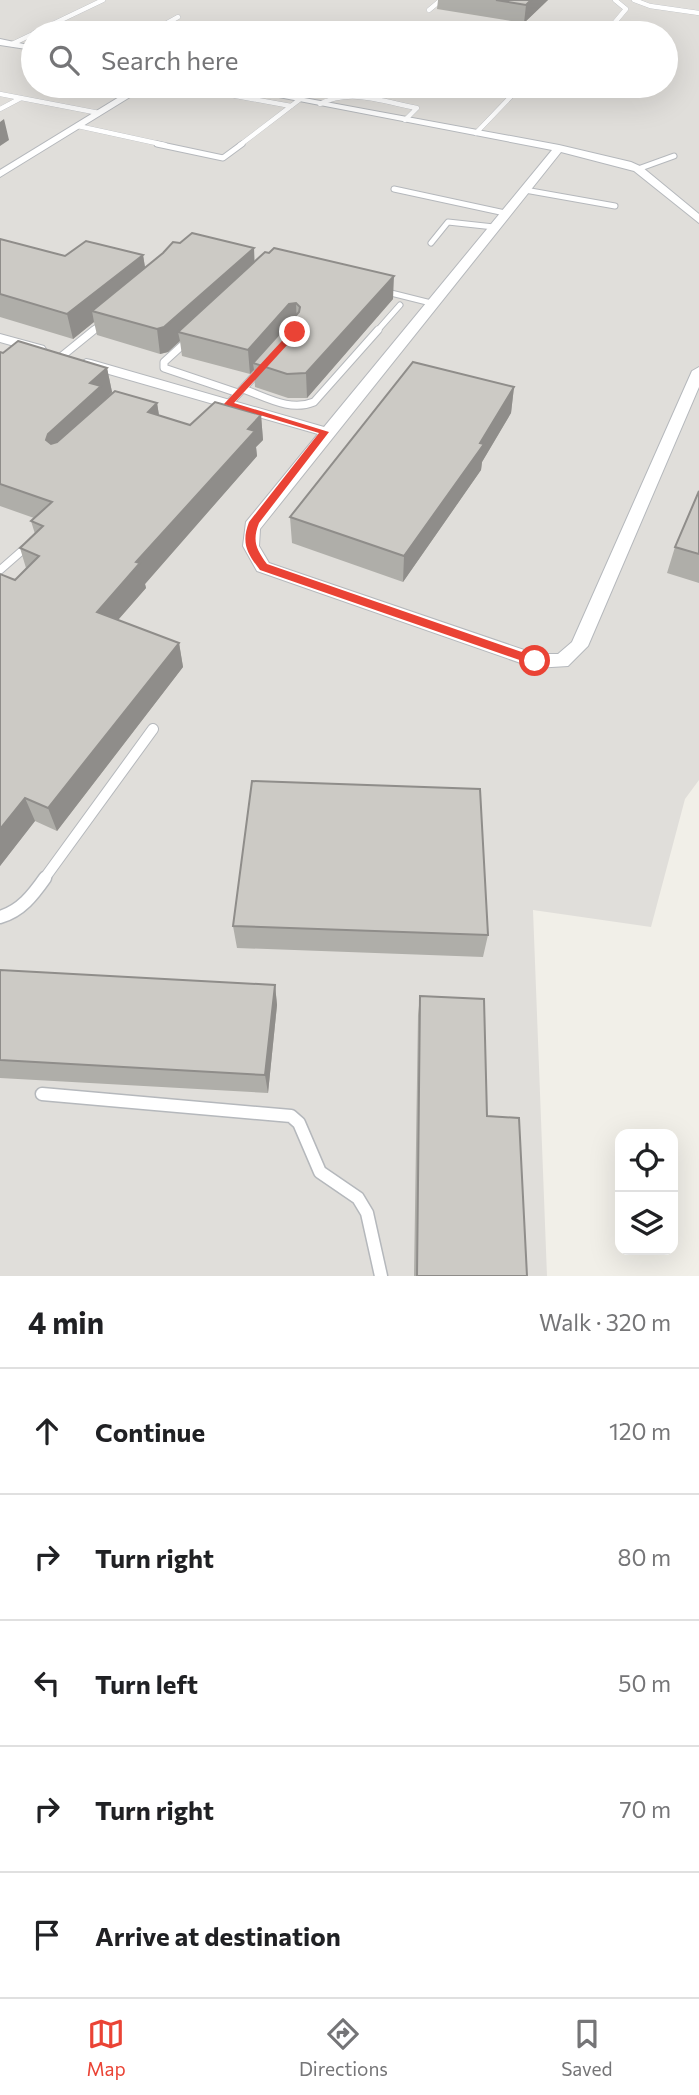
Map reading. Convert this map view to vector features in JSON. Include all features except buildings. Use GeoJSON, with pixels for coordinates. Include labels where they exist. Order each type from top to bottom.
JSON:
{"type":"FeatureCollection","features":[{"type":"Feature","properties":{"kind":"street"},"geometry":{"type":"LineString","coordinates":[[0,42],[21,46]]}},
{"type":"Feature","properties":{"kind":"street"},"geometry":{"type":"LineString","coordinates":[[0,174],[123,98]]}},
{"type":"Feature","properties":{"kind":"street"},"geometry":{"type":"LineString","coordinates":[[275,98],[558,148],[627,164],[638,169],[699,220]]}},
{"type":"Feature","properties":{"kind":"street"},"geometry":{"type":"LineString","coordinates":[[558,148],[254,522],[248,537],[251,550],[263,567],[535,661],[562,661],[579,646],[699,372]]}},
{"type":"Feature","properties":{"kind":"street"},"geometry":{"type":"LineString","coordinates":[[0,338],[62,356],[236,395],[325,432]]}},
{"type":"Feature","properties":{"kind":"lane"},"geometry":{"type":"LineString","coordinates":[[59,21],[103,0]]}},
{"type":"Feature","properties":{"kind":"lane"},"geometry":{"type":"LineString","coordinates":[[429,9],[441,0]]}},
{"type":"Feature","properties":{"kind":"lane"},"geometry":{"type":"LineString","coordinates":[[615,0],[626,9],[616,21]]}},
{"type":"Feature","properties":{"kind":"lane"},"geometry":{"type":"LineString","coordinates":[[634,0],[650,6],[699,13]]}},
{"type":"Feature","properties":{"kind":"lane"},"geometry":{"type":"LineString","coordinates":[[171,21],[178,17]]}},
{"type":"Feature","properties":{"kind":"lane"},"geometry":{"type":"LineString","coordinates":[[12,44],[21,40]]}},
{"type":"Feature","properties":{"kind":"lane"},"geometry":{"type":"LineString","coordinates":[[0,94],[99,113]]}},
{"type":"Feature","properties":{"kind":"lane"},"geometry":{"type":"LineString","coordinates":[[0,109],[21,98]]}},
{"type":"Feature","properties":{"kind":"lane"},"geometry":{"type":"LineString","coordinates":[[260,98],[295,103]]}},
{"type":"Feature","properties":{"kind":"lane"},"geometry":{"type":"LineString","coordinates":[[320,104],[332,98]]}},
{"type":"Feature","properties":{"kind":"lane"},"geometry":{"type":"LineString","coordinates":[[364,98],[417,108],[405,120]]}},
{"type":"Feature","properties":{"kind":"lane"},"geometry":{"type":"LineString","coordinates":[[476,133],[510,98]]}},
{"type":"Feature","properties":{"kind":"lane"},"geometry":{"type":"LineString","coordinates":[[78,126],[223,158],[295,103]]}},
{"type":"Feature","properties":{"kind":"lane"},"geometry":{"type":"LineString","coordinates":[[638,169],[674,156]]}},
{"type":"Feature","properties":{"kind":"lane"},"geometry":{"type":"LineString","coordinates":[[394,189],[505,213]]}},
{"type":"Feature","properties":{"kind":"lane"},"geometry":{"type":"LineString","coordinates":[[525,190],[615,206]]}},
{"type":"Feature","properties":{"kind":"lane"},"geometry":{"type":"LineString","coordinates":[[431,243],[448,222],[494,227]]}},
{"type":"Feature","properties":{"kind":"lane"},"geometry":{"type":"LineString","coordinates":[[379,290],[431,303]]}},
{"type":"Feature","properties":{"kind":"lane"},"geometry":{"type":"LineString","coordinates":[[193,336],[164,362],[164,368],[236,395],[306,407],[314,402],[400,305]]}},
{"type":"Feature","properties":{"kind":"lane"},"geometry":{"type":"LineString","coordinates":[[62,356],[112,314]]}},
{"type":"Feature","properties":{"kind":"lane"},"geometry":{"type":"LineString","coordinates":[[217,415],[269,360]]}},
{"type":"Feature","properties":{"kind":"lane"},"geometry":{"type":"LineString","coordinates":[[0,570],[24,549]]}},
{"type":"Feature","properties":{"kind":"lane"},"geometry":{"type":"LineString","coordinates":[[0,917],[11,914],[30,899],[153,729]]}},
{"type":"Feature","properties":{"kind":"lane"},"geometry":{"type":"LineString","coordinates":[[42,1094],[291,1116],[299,1123],[320,1172],[358,1198],[367,1213],[381,1276]]}},
{"type":"Feature","properties":{"kind":"shaded area"},"geometry":{"type":"Polygon","coordinates":[[[0,0],[699,0],[699,780],[685,799],[651,927],[533,910],[547,1276],[0,1276],[0,0]]]}},
{"type":"Feature","properties":{"kind":"route"},"geometry":{"type":"LineString","coordinates":[[295,332],[228,404],[325,432],[254,522],[248,537],[251,550],[263,567],[535,661]]}}]}
